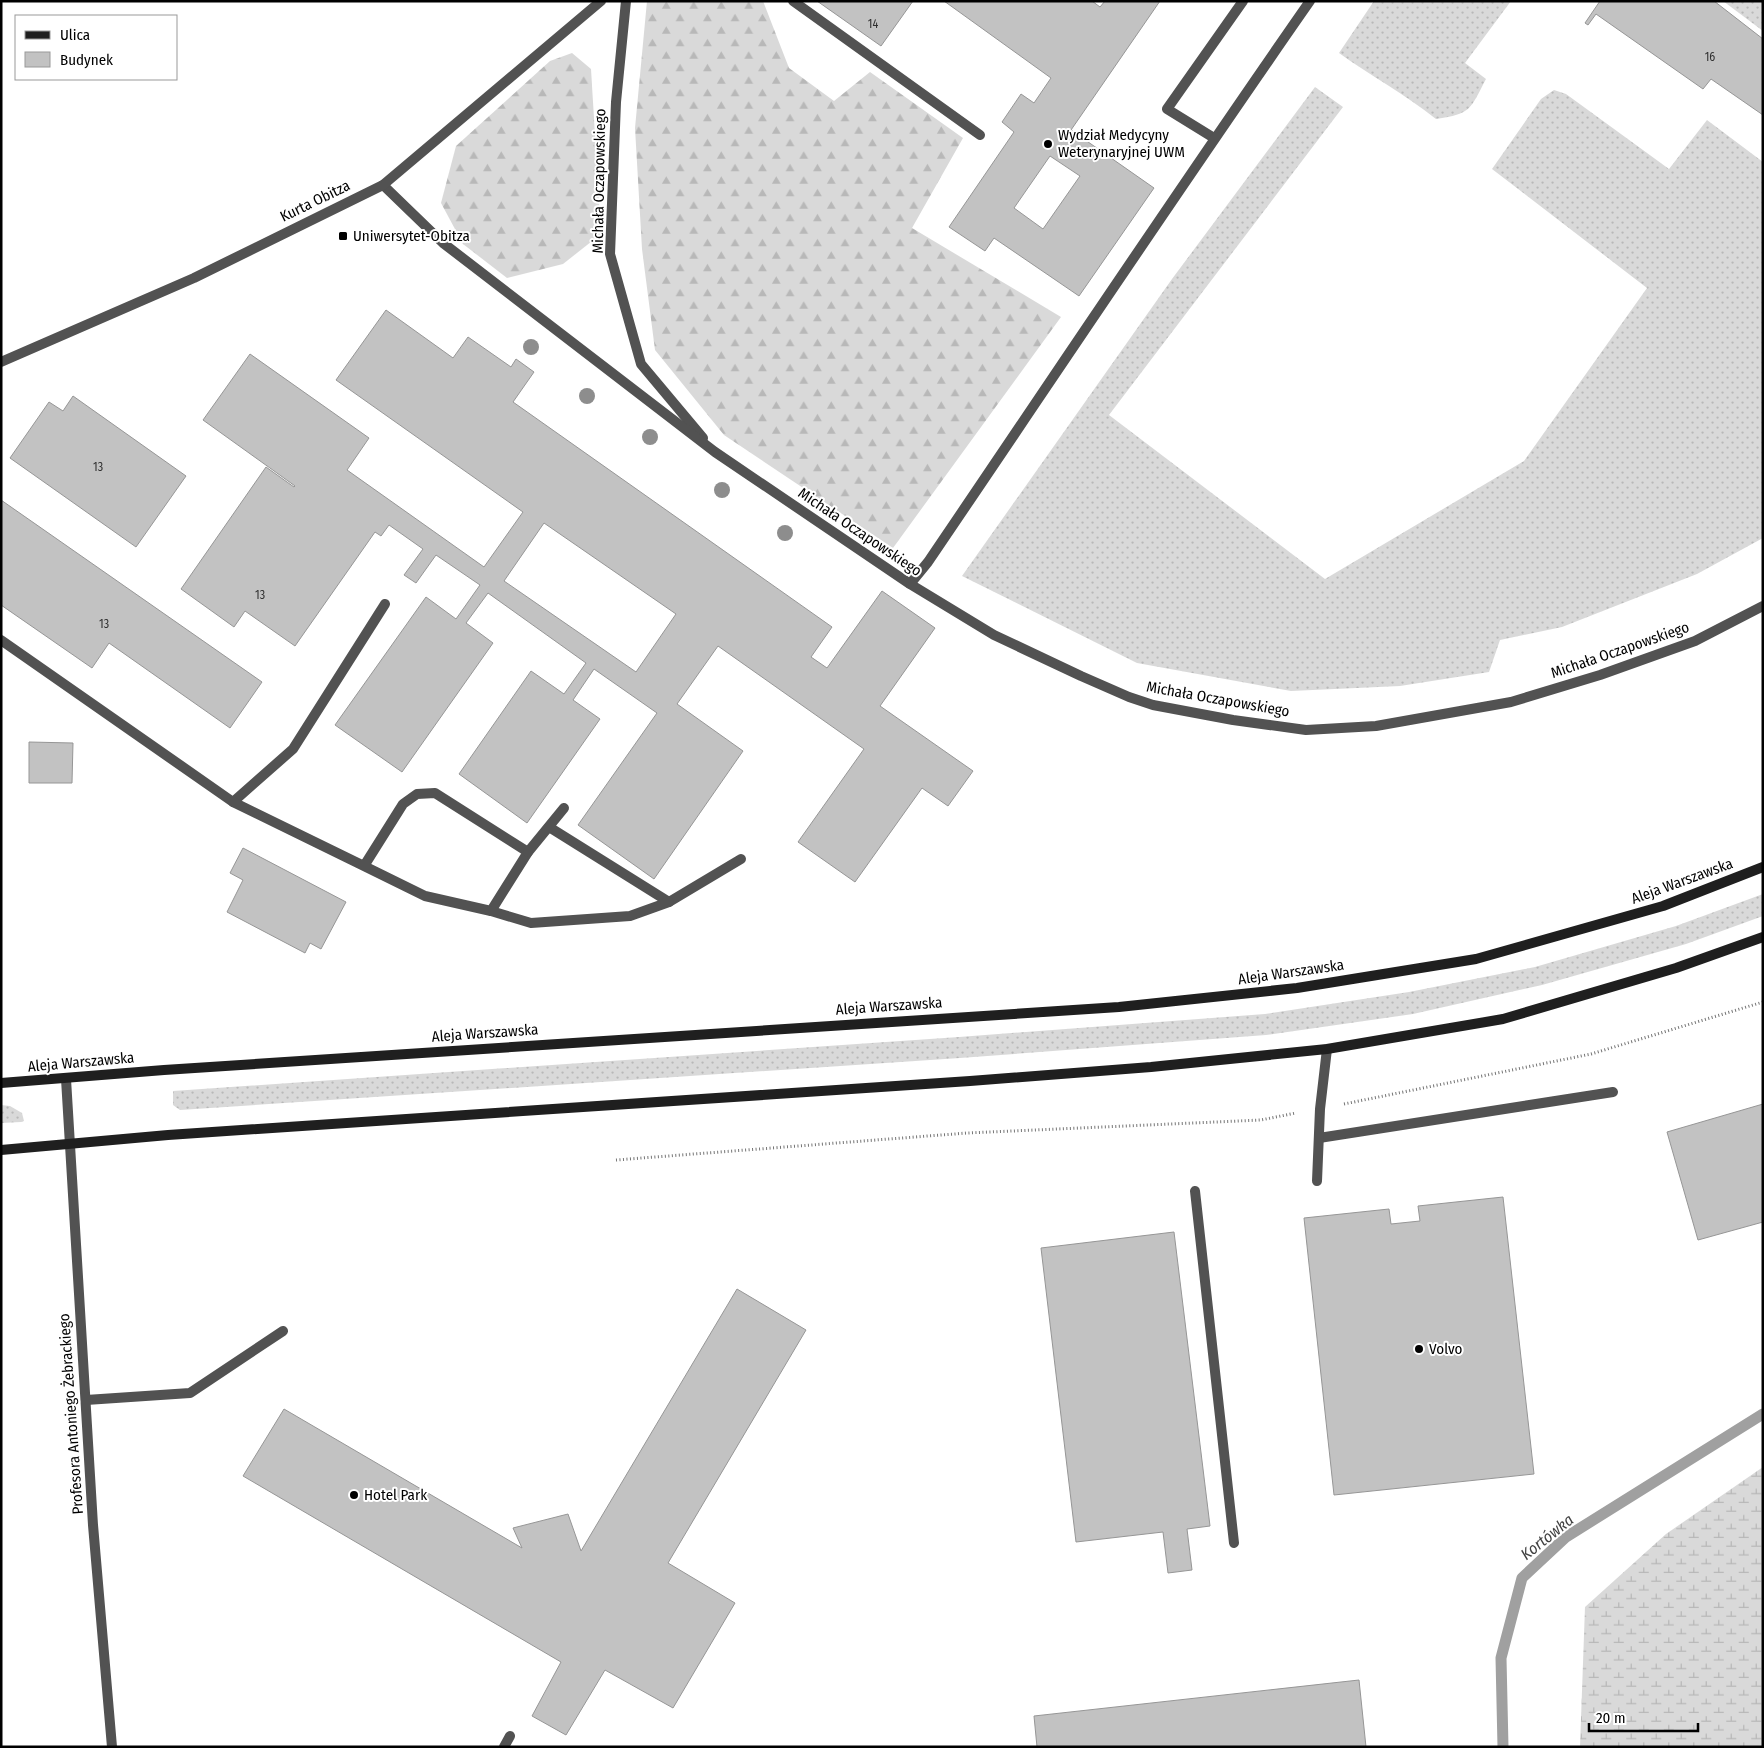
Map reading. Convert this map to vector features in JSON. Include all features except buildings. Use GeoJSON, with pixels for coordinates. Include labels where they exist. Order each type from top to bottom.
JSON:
{"type":"FeatureCollection","features":[{"type":"Feature","properties":{"kind":"main road","name":"Aleja Warszawska"},"geometry":{"type":"LineString","coordinates":[[1,1083],[164,1070],[1119,1007],[1297,988],[1476,959],[1664,906],[1763,868]]}},
{"type":"Feature","properties":{"kind":"main road"},"geometry":{"type":"LineString","coordinates":[[1,1150],[178,1134],[1150,1068],[1327,1049],[1503,1019],[1676,968],[1763,937]]}},
{"type":"Feature","properties":{"kind":"street","name":"Kurta Obitza"},"geometry":{"type":"LineString","coordinates":[[1,362],[194,278],[382,185],[601,1]]}},
{"type":"Feature","properties":{"kind":"street","name":"Michała Oczapowskiego"},"geometry":{"type":"LineString","coordinates":[[626,1],[616,102],[610,254],[641,364],[715,452]]}},
{"type":"Feature","properties":{"kind":"street"},"geometry":{"type":"LineString","coordinates":[[793,1],[980,135]]}},
{"type":"Feature","properties":{"kind":"street"},"geometry":{"type":"LineString","coordinates":[[1214,138],[1167,108],[1243,1]]}},
{"type":"Feature","properties":{"kind":"street"},"geometry":{"type":"LineString","coordinates":[[910,584],[928,562],[1214,138],[1310,1]]}},
{"type":"Feature","properties":{"kind":"street","name":"Michała Oczapowskiego"},"geometry":{"type":"LineString","coordinates":[[382,185],[443,243],[715,452],[910,584],[994,635],[1081,676],[1153,705],[1233,720],[1306,730],[1376,726],[1511,702],[1600,675],[1696,641],[1763,606]]}},
{"type":"Feature","properties":{"kind":"street"},"geometry":{"type":"LineString","coordinates":[[233,802],[293,749],[385,604]]}},
{"type":"Feature","properties":{"kind":"street"},"geometry":{"type":"LineString","coordinates":[[1,640],[233,802],[425,896],[491,911],[531,923],[630,916],[669,902],[741,859]]}},
{"type":"Feature","properties":{"kind":"street"},"geometry":{"type":"LineString","coordinates":[[364,866],[403,804],[417,794],[426,793],[435,793],[528,852]]}},
{"type":"Feature","properties":{"kind":"street"},"geometry":{"type":"LineString","coordinates":[[491,911],[528,852],[564,808]]}},
{"type":"Feature","properties":{"kind":"street"},"geometry":{"type":"LineString","coordinates":[[549,827],[669,902]]}},
{"type":"Feature","properties":{"kind":"street"},"geometry":{"type":"LineString","coordinates":[[1317,1181],[1320,1109],[1327,1049]]}},
{"type":"Feature","properties":{"kind":"street","name":"Profesora Antoniego Żebrackiego"},"geometry":{"type":"LineString","coordinates":[[66,1079],[93,1525],[112,1747]]}},
{"type":"Feature","properties":{"kind":"street"},"geometry":{"type":"LineString","coordinates":[[1319,1138],[1612,1092]]}},
{"type":"Feature","properties":{"kind":"street"},"geometry":{"type":"LineString","coordinates":[[1195,1191],[1234,1543]]}},
{"type":"Feature","properties":{"kind":"street"},"geometry":{"type":"LineString","coordinates":[[86,1400],[190,1393],[282,1331]]}},
{"type":"Feature","properties":{"kind":"street"},"geometry":{"type":"LineString","coordinates":[[504,1747],[510,1736]]}},
{"type":"Feature","properties":{"kind":"path"},"geometry":{"type":"LineString","coordinates":[[616,1160],[967,1133],[1261,1120],[1591,1054],[1763,1002]]}},
{"type":"Feature","properties":{"kind":"green space"},"geometry":{"type":"Polygon","coordinates":[[[647,1],[763,1],[789,68],[834,101],[870,72],[963,138],[912,228],[1061,317],[893,548],[724,435],[655,350],[642,249],[635,128],[647,1]]]}},
{"type":"Feature","properties":{"kind":"green space"},"geometry":{"type":"Polygon","coordinates":[[[1374,1],[1511,1],[1465,63],[1486,79],[1473,104],[1457,115],[1436,119],[1339,53],[1374,1]]]}},
{"type":"Feature","properties":{"kind":"green space"},"geometry":{"type":"Polygon","coordinates":[[[1723,1],[1763,1],[1763,31],[1723,1]]]}},
{"type":"Feature","properties":{"kind":"green space"},"geometry":{"type":"Polygon","coordinates":[[[572,53],[591,69],[601,234],[563,264],[507,278],[463,244],[441,203],[456,146],[550,61],[572,53]]]}},
{"type":"Feature","properties":{"kind":"green space"},"geometry":{"type":"Polygon","coordinates":[[[1315,87],[1343,107],[1109,415],[1325,579],[1524,461],[1647,288],[1492,169],[1541,99],[1554,90],[1566,94],[1669,169],[1707,120],[1763,162],[1763,538],[1697,574],[1562,627],[1500,640],[1489,672],[1400,686],[1291,691],[1137,663],[962,576],[1172,279],[1315,87]]]}},
{"type":"Feature","properties":{"kind":"green space"},"geometry":{"type":"Polygon","coordinates":[[[1763,894],[1763,916],[1686,944],[1542,985],[1413,1014],[1266,1035],[960,1058],[180,1110],[173,1105],[173,1091],[1265,1014],[1409,992],[1535,967],[1676,926],[1763,894]]]}},
{"type":"Feature","properties":{"kind":"green space"},"geometry":{"type":"Polygon","coordinates":[[[1,1105],[10,1106],[22,1113],[24,1121],[1,1123],[1,1105]]]}},
{"type":"Feature","properties":{"kind":"green space"},"geometry":{"type":"Polygon","coordinates":[[[1763,1467],[1763,1747],[1580,1747],[1585,1607],[1666,1534],[1763,1467]]]}},
{"type":"Feature","properties":{"kind":"waterway","name":"Kortówka"},"geometry":{"type":"LineString","coordinates":[[1503,1747],[1501,1658],[1522,1578],[1566,1537],[1763,1414]]}},
{"type":"Feature","properties":{"kind":"place","name":"Wydział Medycyny Weterynaryjnej UWM"},"geometry":{"type":"Point","coordinates":[1048,144]}},
{"type":"Feature","properties":{"kind":"place","name":"Uniwersytet-Obitza"},"geometry":{"type":"Point","coordinates":[343,236]}},
{"type":"Feature","properties":{"kind":"place","name":"Volvo"},"geometry":{"type":"Point","coordinates":[1419,1349]}},
{"type":"Feature","properties":{"kind":"place","name":"Hotel Park"},"geometry":{"type":"Point","coordinates":[354,1495]}}]}
